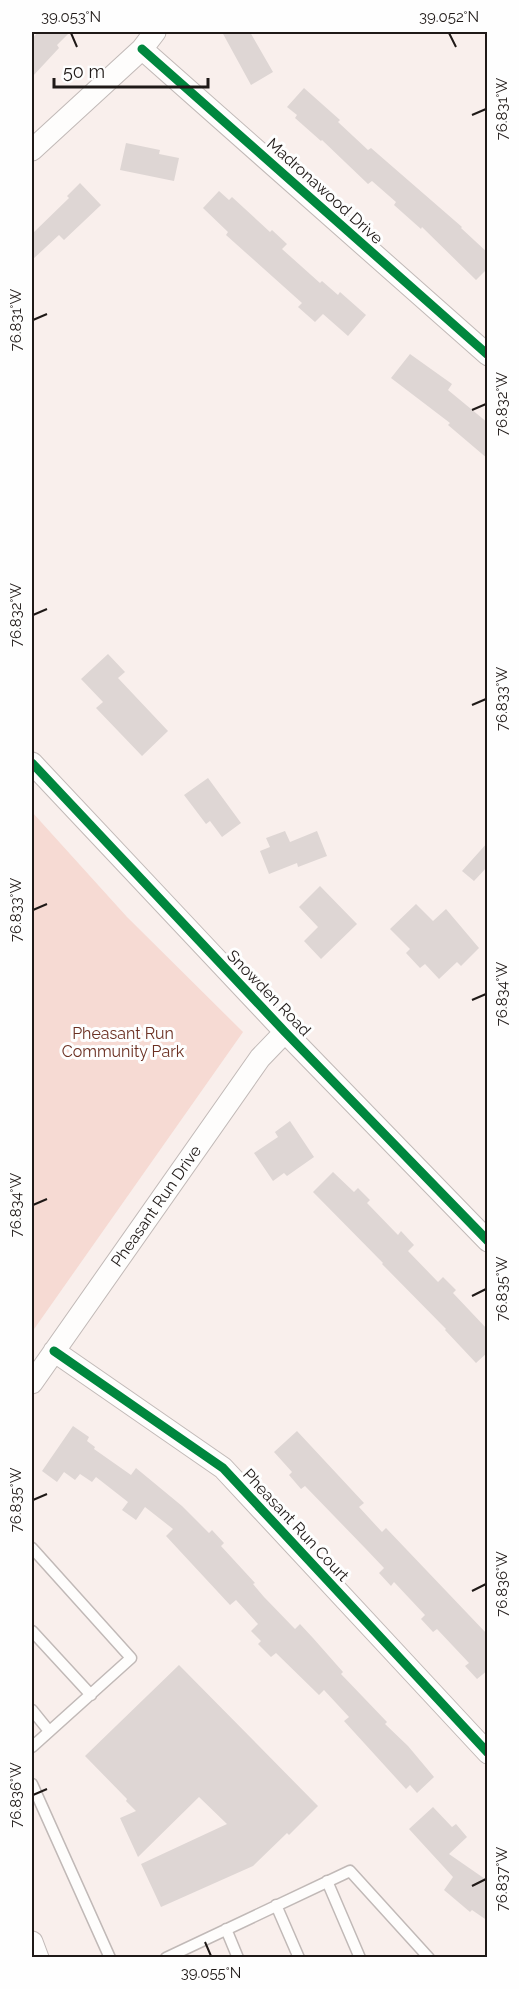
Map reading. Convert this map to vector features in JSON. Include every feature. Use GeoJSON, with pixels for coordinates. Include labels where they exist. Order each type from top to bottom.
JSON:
{"type":"FeatureCollection","features":[{"type":"Feature","properties":{"kind":"street"},"geometry":{"type":"LineString","coordinates":[[32,150],[142,49],[155,32]]}},
{"type":"Feature","properties":{"kind":"street","name":"Madronawood Drive"},"geometry":{"type":"LineString","coordinates":[[142,49],[488,355]]}},
{"type":"Feature","properties":{"kind":"street","name":"Snowden Road"},"geometry":{"type":"LineString","coordinates":[[32,763],[285,1032],[485,1232]]}},
{"type":"Feature","properties":{"kind":"street","name":"Pheasant Run Drive"},"geometry":{"type":"LineString","coordinates":[[32,1383],[260,1058],[285,1032]]}},
{"type":"Feature","properties":{"kind":"street","name":"Pheasant Run Court"},"geometry":{"type":"LineString","coordinates":[[54,1351],[223,1468],[488,1753]]}},
{"type":"Feature","properties":{"kind":"street"},"geometry":{"type":"LineString","coordinates":[[32,1942],[38,1958]]}},
{"type":"Feature","properties":{"kind":"lane"},"geometry":{"type":"LineString","coordinates":[[32,1548],[131,1658],[32,1747]]}},
{"type":"Feature","properties":{"kind":"lane"},"geometry":{"type":"LineString","coordinates":[[32,1631],[90,1695]]}},
{"type":"Feature","properties":{"kind":"lane"},"geometry":{"type":"LineString","coordinates":[[32,1710],[49,1731]]}},
{"type":"Feature","properties":{"kind":"lane"},"geometry":{"type":"LineString","coordinates":[[32,1784],[110,1958]]}},
{"type":"Feature","properties":{"kind":"lane"},"geometry":{"type":"LineString","coordinates":[[173,1956],[350,1871],[429,1958]]}},
{"type":"Feature","properties":{"kind":"lane"},"geometry":{"type":"LineString","coordinates":[[327,1881],[360,1958]]}},
{"type":"Feature","properties":{"kind":"lane"},"geometry":{"type":"LineString","coordinates":[[276,1905],[299,1958]]}},
{"type":"Feature","properties":{"kind":"lane"},"geometry":{"type":"LineString","coordinates":[[226,1929],[238,1958]]}},
{"type":"Feature","properties":{"kind":"green space","name":"Pheasant Run Community Park"},"geometry":{"type":"Polygon","coordinates":[[[32,812],[127,917],[243,1032],[32,1332],[32,812]]]}},
{"type":"Feature","properties":{"kind":"building"},"geometry":{"type":"Polygon","coordinates":[[[38,32],[70,32],[57,45],[59,48],[32,77],[32,39],[38,32]]]}},
{"type":"Feature","properties":{"kind":"building"},"geometry":{"type":"Polygon","coordinates":[[[222,32],[250,32],[273,72],[251,85],[222,32]]]}},
{"type":"Feature","properties":{"kind":"building"},"geometry":{"type":"Polygon","coordinates":[[[304,88],[340,120],[338,122],[368,150],[371,148],[462,227],[488,253],[488,268],[476,280],[422,227],[421,229],[394,205],[396,202],[372,181],[368,184],[295,118],[297,115],[287,107],[304,88]]]}},
{"type":"Feature","properties":{"kind":"building"},"geometry":{"type":"Polygon","coordinates":[[[126,143],[160,150],[159,154],[179,158],[174,181],[120,170],[126,143]]]}},
{"type":"Feature","properties":{"kind":"building"},"geometry":{"type":"Polygon","coordinates":[[[80,183],[101,205],[64,240],[59,235],[32,260],[32,234],[69,198],[67,196],[80,183]]]}},
{"type":"Feature","properties":{"kind":"building"},"geometry":{"type":"Polygon","coordinates":[[[219,191],[229,200],[232,197],[270,232],[272,230],[287,244],[282,249],[320,283],[322,281],[338,295],[340,292],[366,315],[348,336],[323,314],[315,322],[298,307],[302,303],[226,235],[228,232],[203,208],[219,191]]]}},
{"type":"Feature","properties":{"kind":"building"},"geometry":{"type":"Polygon","coordinates":[[[410,354],[452,384],[448,390],[488,423],[488,459],[448,425],[450,423],[391,378],[410,354]]]}},
{"type":"Feature","properties":{"kind":"building"},"geometry":{"type":"Polygon","coordinates":[[[108,654],[125,672],[118,678],[168,731],[142,756],[96,708],[103,702],[81,679],[108,654]]]}},
{"type":"Feature","properties":{"kind":"building"},"geometry":{"type":"Polygon","coordinates":[[[208,778],[241,823],[222,837],[210,821],[206,824],[184,795],[208,778]]]}},
{"type":"Feature","properties":{"kind":"building"},"geometry":{"type":"Polygon","coordinates":[[[285,831],[290,842],[317,831],[327,856],[298,867],[297,863],[269,874],[260,851],[270,847],[266,838],[285,831]]]}},
{"type":"Feature","properties":{"kind":"building"},"geometry":{"type":"Polygon","coordinates":[[[488,842],[488,866],[474,881],[462,871],[488,842]]]}},
{"type":"Feature","properties":{"kind":"building"},"geometry":{"type":"Polygon","coordinates":[[[320,886],[357,924],[321,959],[304,941],[318,927],[299,907],[320,886]]]}},
{"type":"Feature","properties":{"kind":"building"},"geometry":{"type":"Polygon","coordinates":[[[416,904],[433,921],[446,909],[479,948],[461,966],[457,962],[439,979],[425,964],[420,968],[406,953],[410,949],[390,929],[416,904]]]}},
{"type":"Feature","properties":{"kind":"building"},"geometry":{"type":"Polygon","coordinates":[[[290,1121],[314,1157],[287,1176],[284,1173],[273,1181],[254,1153],[278,1137],[275,1132],[290,1121]]]}},
{"type":"Feature","properties":{"kind":"building"},"geometry":{"type":"Polygon","coordinates":[[[333,1172],[354,1192],[358,1188],[370,1200],[367,1203],[398,1235],[401,1231],[414,1245],[408,1251],[438,1282],[443,1277],[456,1290],[453,1293],[488,1330],[488,1352],[476,1363],[313,1192],[333,1172]]]}},
{"type":"Feature","properties":{"kind":"building"},"geometry":{"type":"Polygon","coordinates":[[[73,1426],[89,1437],[87,1441],[95,1447],[94,1449],[131,1475],[136,1468],[182,1506],[209,1533],[212,1530],[224,1543],[221,1546],[255,1583],[253,1584],[264,1597],[295,1629],[300,1624],[343,1672],[341,1674],[387,1722],[385,1724],[408,1746],[434,1777],[417,1793],[410,1785],[406,1789],[344,1721],[349,1717],[324,1690],[319,1695],[276,1653],[271,1657],[258,1644],[261,1641],[251,1631],[258,1624],[236,1600],[230,1605],[166,1536],[173,1529],[145,1507],[136,1520],[122,1510],[128,1502],[96,1477],[92,1482],[80,1474],[75,1480],[64,1472],[57,1482],[42,1471],[73,1426]]]}},
{"type":"Feature","properties":{"kind":"building"},"geometry":{"type":"Polygon","coordinates":[[[297,1431],[364,1503],[359,1507],[382,1532],[386,1528],[488,1635],[488,1670],[477,1679],[465,1666],[469,1663],[437,1629],[433,1632],[421,1619],[425,1615],[394,1582],[391,1586],[379,1573],[384,1568],[305,1486],[301,1489],[289,1475],[292,1472],[274,1452],[297,1431]]]}},
{"type":"Feature","properties":{"kind":"building"},"geometry":{"type":"Polygon","coordinates":[[[179,1665],[318,1806],[253,1866],[161,1907],[141,1864],[227,1824],[199,1797],[138,1857],[120,1818],[136,1811],[85,1756],[179,1665]]]}},
{"type":"Feature","properties":{"kind":"building"},"geometry":{"type":"Polygon","coordinates":[[[433,1807],[452,1827],[456,1824],[467,1837],[449,1854],[488,1881],[488,1921],[472,1910],[470,1912],[444,1890],[453,1877],[409,1829],[433,1807]]]}},
{"type":"Feature","properties":{"kind":"cycle path"},"geometry":{"type":"LineString","coordinates":[[142,49],[488,355]]}},
{"type":"Feature","properties":{"kind":"cycle path"},"geometry":{"type":"LineString","coordinates":[[32,763],[285,1032],[488,1241]]}},
{"type":"Feature","properties":{"kind":"cycle path"},"geometry":{"type":"LineString","coordinates":[[54,1351],[223,1468],[488,1753]]}}]}
